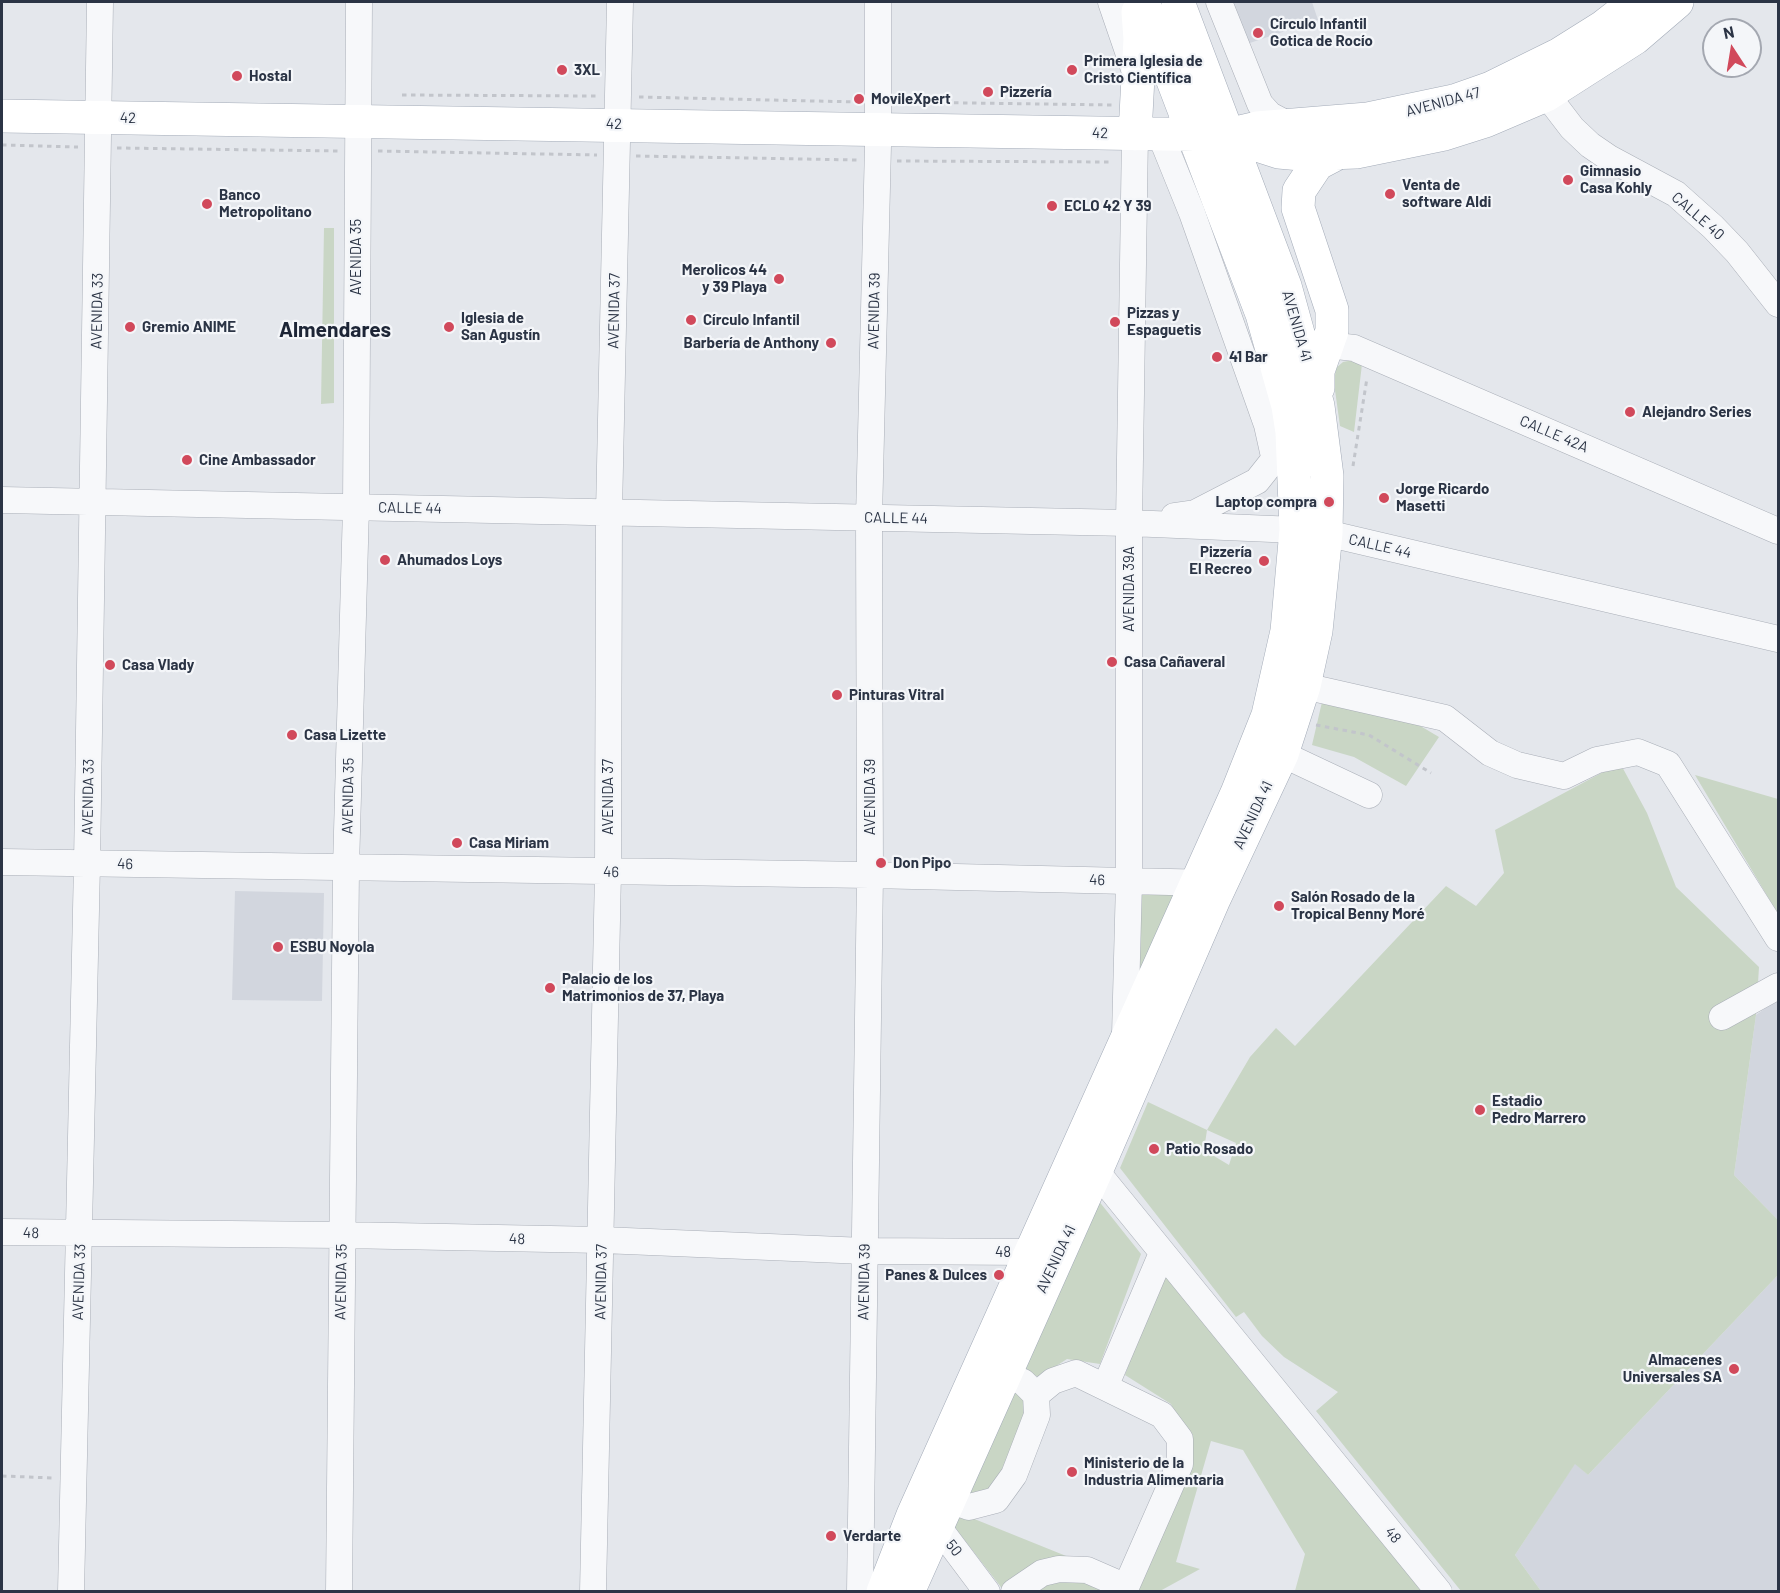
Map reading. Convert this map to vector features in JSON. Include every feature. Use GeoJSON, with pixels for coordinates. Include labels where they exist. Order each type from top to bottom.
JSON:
{"type":"FeatureCollection","features":[{"type":"Feature","properties":{"kind":"main road"},"geometry":{"type":"LineString","coordinates":[[1136,2],[1140,39],[1139,83],[1144,144]]}},
{"type":"Feature","properties":{"kind":"main road","name":"AVENIDA 41"},"geometry":{"type":"LineString","coordinates":[[908,1592],[932,1513],[1032,1252],[1125,1044],[1208,883],[1282,754],[1304,686],[1316,631],[1311,532],[1288,406],[1262,314],[1143,2]]}},
{"type":"Feature","properties":{"kind":"main road","name":"AVENIDA 41"},"geometry":{"type":"LineString","coordinates":[[883,1592],[932,1513],[1004,1374],[1096,1171],[1208,883],[1237,794],[1268,715],[1311,532],[1327,476],[1318,406],[1285,286],[1178,2]]}},
{"type":"Feature","properties":{"kind":"main road","name":"AVENIDA 47"},"geometry":{"type":"LineString","coordinates":[[1227,135],[1279,152],[1338,153],[1406,144],[1485,122],[1537,83],[1635,2]]}},
{"type":"Feature","properties":{"kind":"main road","name":"AVENIDA 47"},"geometry":{"type":"LineString","coordinates":[[1227,135],[1257,128],[1368,119],[1413,112],[1482,91],[1537,83],[1635,38],[1677,2]]}},
{"type":"Feature","properties":{"kind":"main road","name":"42"},"geometry":{"type":"LineString","coordinates":[[2,116],[99,133],[357,136],[619,124],[878,145],[1144,144],[1194,136],[1227,135]]}},
{"type":"Feature","properties":{"kind":"main road"},"geometry":{"type":"LineString","coordinates":[[1318,406],[1318,371],[1332,332],[1332,310],[1298,208],[1299,191],[1311,170],[1323,160],[1338,153]]}},
{"type":"Feature","properties":{"kind":"street","name":"AVENIDA 33"},"geometry":{"type":"LineString","coordinates":[[71,1592],[94,502],[100,2]]}},
{"type":"Feature","properties":{"kind":"street","name":"AVENIDA 35"},"geometry":{"type":"LineString","coordinates":[[339,1592],[346,868],[356,507],[358,2]]}},
{"type":"Feature","properties":{"kind":"street","name":"AVENIDA 37"},"geometry":{"type":"LineString","coordinates":[[593,1592],[602,1240],[608,872],[609,512],[620,2]]}},
{"type":"Feature","properties":{"kind":"street","name":"AVENIDA 39"},"geometry":{"type":"LineString","coordinates":[[860,1592],[870,875],[869,518],[878,145],[878,2]]}},
{"type":"Feature","properties":{"kind":"street"},"geometry":{"type":"LineString","coordinates":[[1111,2],[1139,83]]}},
{"type":"Feature","properties":{"kind":"street"},"geometry":{"type":"LineString","coordinates":[[1219,2],[1260,104],[1270,115],[1288,125]]}},
{"type":"Feature","properties":{"kind":"street","name":"CALLE 40"},"geometry":{"type":"LineString","coordinates":[[1537,83],[1572,128],[1590,145],[1676,195],[1713,227],[1737,252],[1779,304]]}},
{"type":"Feature","properties":{"kind":"street"},"geometry":{"type":"LineString","coordinates":[[1144,144],[1192,213],[1267,425],[1275,461]]}},
{"type":"Feature","properties":{"kind":"street","name":"AVENIDA 39A"},"geometry":{"type":"LineString","coordinates":[[1125,1044],[1129,881],[1129,523],[1144,144]]}},
{"type":"Feature","properties":{"kind":"street","name":"CALLE 42A"},"geometry":{"type":"LineString","coordinates":[[1328,345],[1354,348],[1779,531]]}},
{"type":"Feature","properties":{"kind":"street"},"geometry":{"type":"LineString","coordinates":[[1129,523],[1195,513],[1257,481],[1275,461],[1292,432]]}},
{"type":"Feature","properties":{"kind":"street","name":"CALLE 44"},"geometry":{"type":"LineString","coordinates":[[2,500],[1129,523],[1311,532],[1779,639]]}},
{"type":"Feature","properties":{"kind":"street"},"geometry":{"type":"LineString","coordinates":[[1304,686],[1445,718],[1490,753],[1517,765],[1563,776],[1597,760],[1638,752],[1668,764],[1779,938]]}},
{"type":"Feature","properties":{"kind":"street"},"geometry":{"type":"LineString","coordinates":[[1282,754],[1369,795]]}},
{"type":"Feature","properties":{"kind":"street","name":"46"},"geometry":{"type":"LineString","coordinates":[[2,862],[870,875],[1208,883]]}},
{"type":"Feature","properties":{"kind":"street"},"geometry":{"type":"LineString","coordinates":[[1722,1017],[1779,986]]}},
{"type":"Feature","properties":{"kind":"street","name":"48"},"geometry":{"type":"LineString","coordinates":[[1096,1171],[1439,1592]]}},
{"type":"Feature","properties":{"kind":"street","name":"48"},"geometry":{"type":"LineString","coordinates":[[2,1232],[602,1240],[865,1251],[1032,1252]]}},
{"type":"Feature","properties":{"kind":"street"},"geometry":{"type":"LineString","coordinates":[[1105,1387],[1162,1252]]}},
{"type":"Feature","properties":{"kind":"street"},"geometry":{"type":"LineString","coordinates":[[1014,1592],[1042,1574],[1059,1569],[1087,1570],[1126,1587],[1180,1464],[1180,1439],[1162,1415],[1076,1373],[1053,1381],[1036,1395]]}},
{"type":"Feature","properties":{"kind":"street"},"geometry":{"type":"LineString","coordinates":[[932,1513],[996,1500],[1014,1475],[1037,1415],[1036,1395],[1023,1382],[1004,1374]]}},
{"type":"Feature","properties":{"kind":"street","name":"50"},"geometry":{"type":"LineString","coordinates":[[932,1513],[987,1592]]}},
{"type":"Feature","properties":{"kind":"path"},"geometry":{"type":"LineString","coordinates":[[2,145],[99,133],[357,136],[618,156],[878,145],[1144,144]]}},
{"type":"Feature","properties":{"kind":"path"},"geometry":{"type":"LineString","coordinates":[[1352,469],[1371,356]]}},
{"type":"Feature","properties":{"kind":"path"},"geometry":{"type":"LineString","coordinates":[[1294,721],[1368,735],[1431,773]]}},
{"type":"Feature","properties":{"kind":"path"},"geometry":{"type":"LineString","coordinates":[[2,1476],[73,1479]]}},
{"type":"Feature","properties":{"kind":"shaded area","name":"Círculo Infantil Gotica de Rocío"},"geometry":{"type":"Polygon","coordinates":[[[1224,2],[1312,2],[1318,20],[1241,46],[1224,2]]]}},
{"type":"Feature","properties":{"kind":"shaded area","name":"ESBU Noyola"},"geometry":{"type":"Polygon","coordinates":[[[235,891],[324,893],[322,1001],[232,1000],[235,891]]]}},
{"type":"Feature","properties":{"kind":"shaded area"},"geometry":{"type":"Polygon","coordinates":[[[1778,999],[1778,1220],[1734,1175],[1756,1015],[1778,999]]]}},
{"type":"Feature","properties":{"kind":"shaded area","name":"Almacenes Universales SA"},"geometry":{"type":"Polygon","coordinates":[[[1778,1275],[1778,1591],[1541,1591],[1515,1555],[1575,1463],[1588,1475],[1778,1275]]]}},
{"type":"Feature","properties":{"kind":"green space"},"geometry":{"type":"Polygon","coordinates":[[[324,228],[334,228],[334,403],[321,404],[324,228]]]}},
{"type":"Feature","properties":{"kind":"green space"},"geometry":{"type":"Polygon","coordinates":[[[1353,360],[1362,364],[1354,432],[1340,426],[1334,383],[1336,368],[1343,362],[1353,360]]]}},
{"type":"Feature","properties":{"kind":"green space"},"geometry":{"type":"Polygon","coordinates":[[[1322,702],[1417,724],[1439,737],[1406,786],[1354,757],[1312,745],[1322,702]]]}},
{"type":"Feature","properties":{"kind":"green space","name":"Estadio Pedro Marrero"},"geometry":{"type":"Polygon","coordinates":[[[1620,763],[1647,813],[1676,887],[1759,967],[1756,1015],[1734,1175],[1778,1220],[1778,1275],[1588,1475],[1575,1464],[1515,1555],[1541,1591],[1461,1591],[1316,1411],[1338,1392],[1284,1357],[1262,1336],[1244,1312],[1236,1317],[1120,1168],[1148,1102],[1207,1130],[1250,1057],[1276,1028],[1295,1046],[1446,886],[1476,906],[1504,873],[1495,830],[1620,763]],[[1207,1130],[1204,1150],[1229,1165],[1236,1143],[1207,1130]]]}},
{"type":"Feature","properties":{"kind":"green space"},"geometry":{"type":"Polygon","coordinates":[[[1695,775],[1778,799],[1778,914],[1695,775]]]}},
{"type":"Feature","properties":{"kind":"green space"},"geometry":{"type":"Polygon","coordinates":[[[1129,881],[1195,882],[1124,1044],[1129,881]]]}},
{"type":"Feature","properties":{"kind":"green space"},"geometry":{"type":"Polygon","coordinates":[[[1098,1200],[1141,1254],[1100,1364],[1067,1359],[1039,1377],[1023,1371],[1098,1200]]]}},
{"type":"Feature","properties":{"kind":"green space"},"geometry":{"type":"Polygon","coordinates":[[[1164,1265],[1425,1591],[1295,1591],[1305,1554],[1243,1450],[1211,1441],[1176,1562],[1200,1569],[1160,1591],[1134,1591],[1187,1441],[1171,1404],[1125,1375],[1164,1265]]]}},
{"type":"Feature","properties":{"kind":"green space"},"geometry":{"type":"Polygon","coordinates":[[[1014,1387],[1026,1402],[1025,1425],[1001,1481],[989,1494],[963,1494],[1014,1387]]]}},
{"type":"Feature","properties":{"kind":"green space"},"geometry":{"type":"Polygon","coordinates":[[[957,1512],[1086,1564],[1004,1591],[952,1524],[957,1512]]]}},
{"type":"Feature","properties":{"kind":"green space"},"geometry":{"type":"Polygon","coordinates":[[[1058,1576],[1121,1592],[1023,1592],[1058,1576]]]}},
{"type":"Feature","properties":{"kind":"place","name":"Círculo Infantil Gotica de Rocío"},"geometry":{"type":"Point","coordinates":[1258,33]}},
{"type":"Feature","properties":{"kind":"place","name":"3XL"},"geometry":{"type":"Point","coordinates":[562,70]}},
{"type":"Feature","properties":{"kind":"place","name":"Primera Iglesia de Cristo Científica"},"geometry":{"type":"Point","coordinates":[1072,70]}},
{"type":"Feature","properties":{"kind":"place","name":"Hostal"},"geometry":{"type":"Point","coordinates":[237,76]}},
{"type":"Feature","properties":{"kind":"place","name":"Pizzería"},"geometry":{"type":"Point","coordinates":[988,92]}},
{"type":"Feature","properties":{"kind":"place","name":"MovileXpert"},"geometry":{"type":"Point","coordinates":[859,99]}},
{"type":"Feature","properties":{"kind":"place","name":"Gimnasio Casa Kohly"},"geometry":{"type":"Point","coordinates":[1568,180]}},
{"type":"Feature","properties":{"kind":"place","name":"Venta de software Aldi"},"geometry":{"type":"Point","coordinates":[1390,194]}},
{"type":"Feature","properties":{"kind":"place","name":"Banco Metropolitano"},"geometry":{"type":"Point","coordinates":[207,204]}},
{"type":"Feature","properties":{"kind":"place","name":"ECLO 42 Y 39"},"geometry":{"type":"Point","coordinates":[1052,206]}},
{"type":"Feature","properties":{"kind":"place","name":"Merolicos 44 y 39 Playa"},"geometry":{"type":"Point","coordinates":[779,279]}},
{"type":"Feature","properties":{"kind":"place","name":"Círculo Infantil"},"geometry":{"type":"Point","coordinates":[691,320]}},
{"type":"Feature","properties":{"kind":"place","name":"Pizzas y Espaguetis"},"geometry":{"type":"Point","coordinates":[1115,322]}},
{"type":"Feature","properties":{"kind":"place","name":"Gremio ANIME"},"geometry":{"type":"Point","coordinates":[130,327]}},
{"type":"Feature","properties":{"kind":"place","name":"Iglesia de San Agustín"},"geometry":{"type":"Point","coordinates":[449,327]}},
{"type":"Feature","properties":{"kind":"place","name":"Barbería de Anthony"},"geometry":{"type":"Point","coordinates":[831,343]}},
{"type":"Feature","properties":{"kind":"place","name":"41 Bar"},"geometry":{"type":"Point","coordinates":[1217,357]}},
{"type":"Feature","properties":{"kind":"place","name":"Alejandro Series"},"geometry":{"type":"Point","coordinates":[1630,412]}},
{"type":"Feature","properties":{"kind":"place","name":"Cine Ambassador"},"geometry":{"type":"Point","coordinates":[187,460]}},
{"type":"Feature","properties":{"kind":"place","name":"Jorge Ricardo Masetti"},"geometry":{"type":"Point","coordinates":[1384,498]}},
{"type":"Feature","properties":{"kind":"place","name":"Laptop compra"},"geometry":{"type":"Point","coordinates":[1329,502]}},
{"type":"Feature","properties":{"kind":"place","name":"Ahumados Loys"},"geometry":{"type":"Point","coordinates":[385,560]}},
{"type":"Feature","properties":{"kind":"place","name":"Pizzería El Recreo"},"geometry":{"type":"Point","coordinates":[1264,561]}},
{"type":"Feature","properties":{"kind":"place","name":"Casa Cañaveral"},"geometry":{"type":"Point","coordinates":[1112,662]}},
{"type":"Feature","properties":{"kind":"place","name":"Casa Vlady"},"geometry":{"type":"Point","coordinates":[110,665]}},
{"type":"Feature","properties":{"kind":"place","name":"Pinturas Vitral"},"geometry":{"type":"Point","coordinates":[837,695]}},
{"type":"Feature","properties":{"kind":"place","name":"Casa Lizette"},"geometry":{"type":"Point","coordinates":[292,735]}},
{"type":"Feature","properties":{"kind":"place","name":"Casa Miriam"},"geometry":{"type":"Point","coordinates":[457,843]}},
{"type":"Feature","properties":{"kind":"place","name":"Don Pipo"},"geometry":{"type":"Point","coordinates":[881,863]}},
{"type":"Feature","properties":{"kind":"place","name":"Salón Rosado de la Tropical Benny Moré"},"geometry":{"type":"Point","coordinates":[1279,906]}},
{"type":"Feature","properties":{"kind":"place","name":"ESBU Noyola"},"geometry":{"type":"Point","coordinates":[278,947]}},
{"type":"Feature","properties":{"kind":"place","name":"Palacio de los Matrimonios de 37, Playa"},"geometry":{"type":"Point","coordinates":[550,988]}},
{"type":"Feature","properties":{"kind":"place","name":"Estadio Pedro Marrero"},"geometry":{"type":"Point","coordinates":[1480,1110]}},
{"type":"Feature","properties":{"kind":"place","name":"Patio Rosado"},"geometry":{"type":"Point","coordinates":[1154,1149]}},
{"type":"Feature","properties":{"kind":"place","name":"Panes & Dulces"},"geometry":{"type":"Point","coordinates":[999,1275]}},
{"type":"Feature","properties":{"kind":"place","name":"Almacenes Universales SA"},"geometry":{"type":"Point","coordinates":[1734,1369]}},
{"type":"Feature","properties":{"kind":"place","name":"Ministerio de la Industria Alimentaria"},"geometry":{"type":"Point","coordinates":[1072,1472]}},
{"type":"Feature","properties":{"kind":"place","name":"Verdarte"},"geometry":{"type":"Point","coordinates":[831,1536]}},
{"type":"Feature","properties":{"kind":"district","name":"Almendares"},"geometry":{"type":"Point","coordinates":[335,330]}}]}
